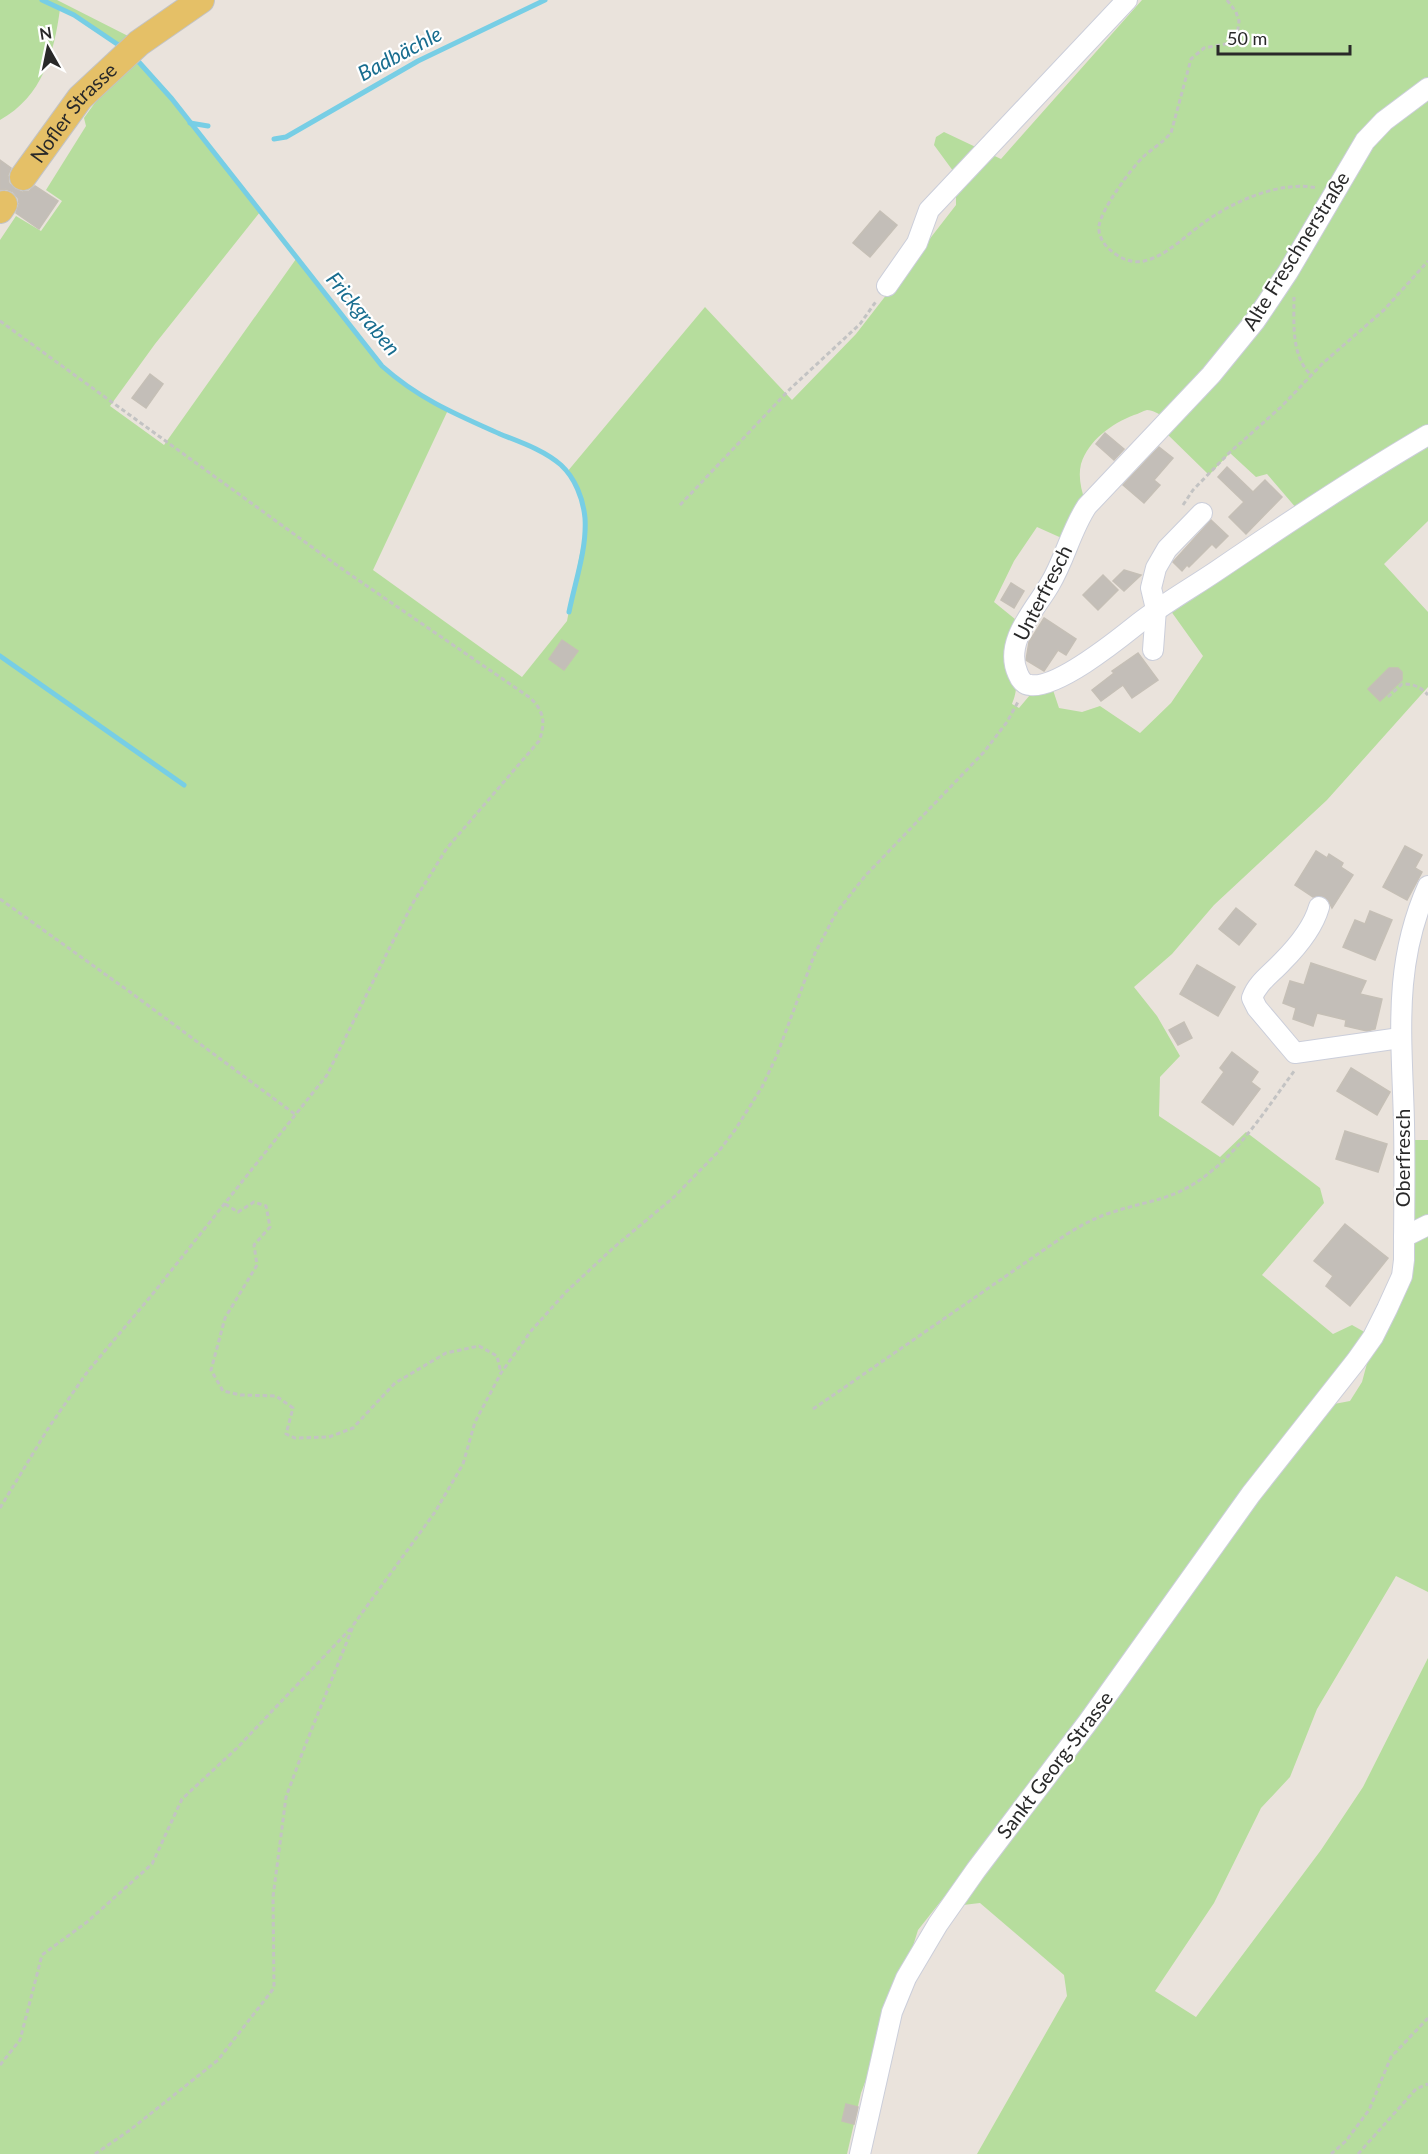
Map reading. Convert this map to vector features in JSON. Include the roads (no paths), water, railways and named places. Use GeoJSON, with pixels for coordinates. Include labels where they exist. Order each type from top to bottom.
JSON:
{"type":"FeatureCollection","features":[{"type":"Feature","properties":{"kind":"main road","name":"Nofler Strasse"},"geometry":{"type":"LineString","coordinates":[[23,177],[75,104],[128,52],[201,0]]}},
{"type":"Feature","properties":{"kind":"street"},"geometry":{"type":"LineString","coordinates":[[887,286],[917,243],[929,210],[1127,0]]}},
{"type":"Feature","properties":{"kind":"street","name":"Alte Freschnerstraße"},"geometry":{"type":"LineString","coordinates":[[1168,419],[1211,375],[1238,342],[1288,272],[1365,141],[1384,121],[1428,88]]}},
{"type":"Feature","properties":{"kind":"street","name":"Unterfresch"},"geometry":{"type":"LineString","coordinates":[[1156,609],[1087,662],[1050,682],[1028,686],[1017,672],[1015,646],[1037,603],[1050,584],[1077,521],[1086,506],[1168,419]]}},
{"type":"Feature","properties":{"kind":"street"},"geometry":{"type":"LineString","coordinates":[[1156,609],[1428,435]]}},
{"type":"Feature","properties":{"kind":"street"},"geometry":{"type":"LineString","coordinates":[[1153,650],[1156,609],[1151,588],[1156,568],[1167,549],[1202,513]]}},
{"type":"Feature","properties":{"kind":"street","name":"Oberfresch"},"geometry":{"type":"LineString","coordinates":[[1317,1408],[1356,1361],[1372,1337],[1402,1276],[1404,1140],[1400,1038],[1403,974],[1407,946],[1417,911],[1428,885]]}},
{"type":"Feature","properties":{"kind":"street"},"geometry":{"type":"LineString","coordinates":[[1319,907],[1314,924],[1283,962],[1254,991],[1252,998],[1257,1008],[1295,1053],[1400,1038]]}},
{"type":"Feature","properties":{"kind":"street"},"geometry":{"type":"LineString","coordinates":[[1404,1237],[1428,1225]]}},
{"type":"Feature","properties":{"kind":"street","name":"Sankt Georg-Strasse"},"geometry":{"type":"LineString","coordinates":[[860,2154],[892,2012],[906,1978],[938,1924],[983,1860],[1088,1722],[1225,1529],[1317,1408]]}},
{"type":"Feature","properties":{"kind":"waterway","name":"Frickgraben"},"geometry":{"type":"LineString","coordinates":[[42,0],[74,15],[120,46]]}},
{"type":"Feature","properties":{"kind":"waterway","name":"Badbächle"},"geometry":{"type":"LineString","coordinates":[[274,139],[286,137],[418,61],[545,0]]}},
{"type":"Feature","properties":{"kind":"waterway","name":"Frickgraben"},"geometry":{"type":"LineString","coordinates":[[137,60],[172,99],[382,366],[410,388],[438,405],[540,451],[566,470],[578,489],[585,518],[582,553],[569,612]]}},
{"type":"Feature","properties":{"kind":"waterway","name":"Badbächle"},"geometry":{"type":"LineString","coordinates":[[190,123],[208,126]]}},
{"type":"Feature","properties":{"kind":"waterway"},"geometry":{"type":"LineString","coordinates":[[0,656],[184,785]]}}]}
